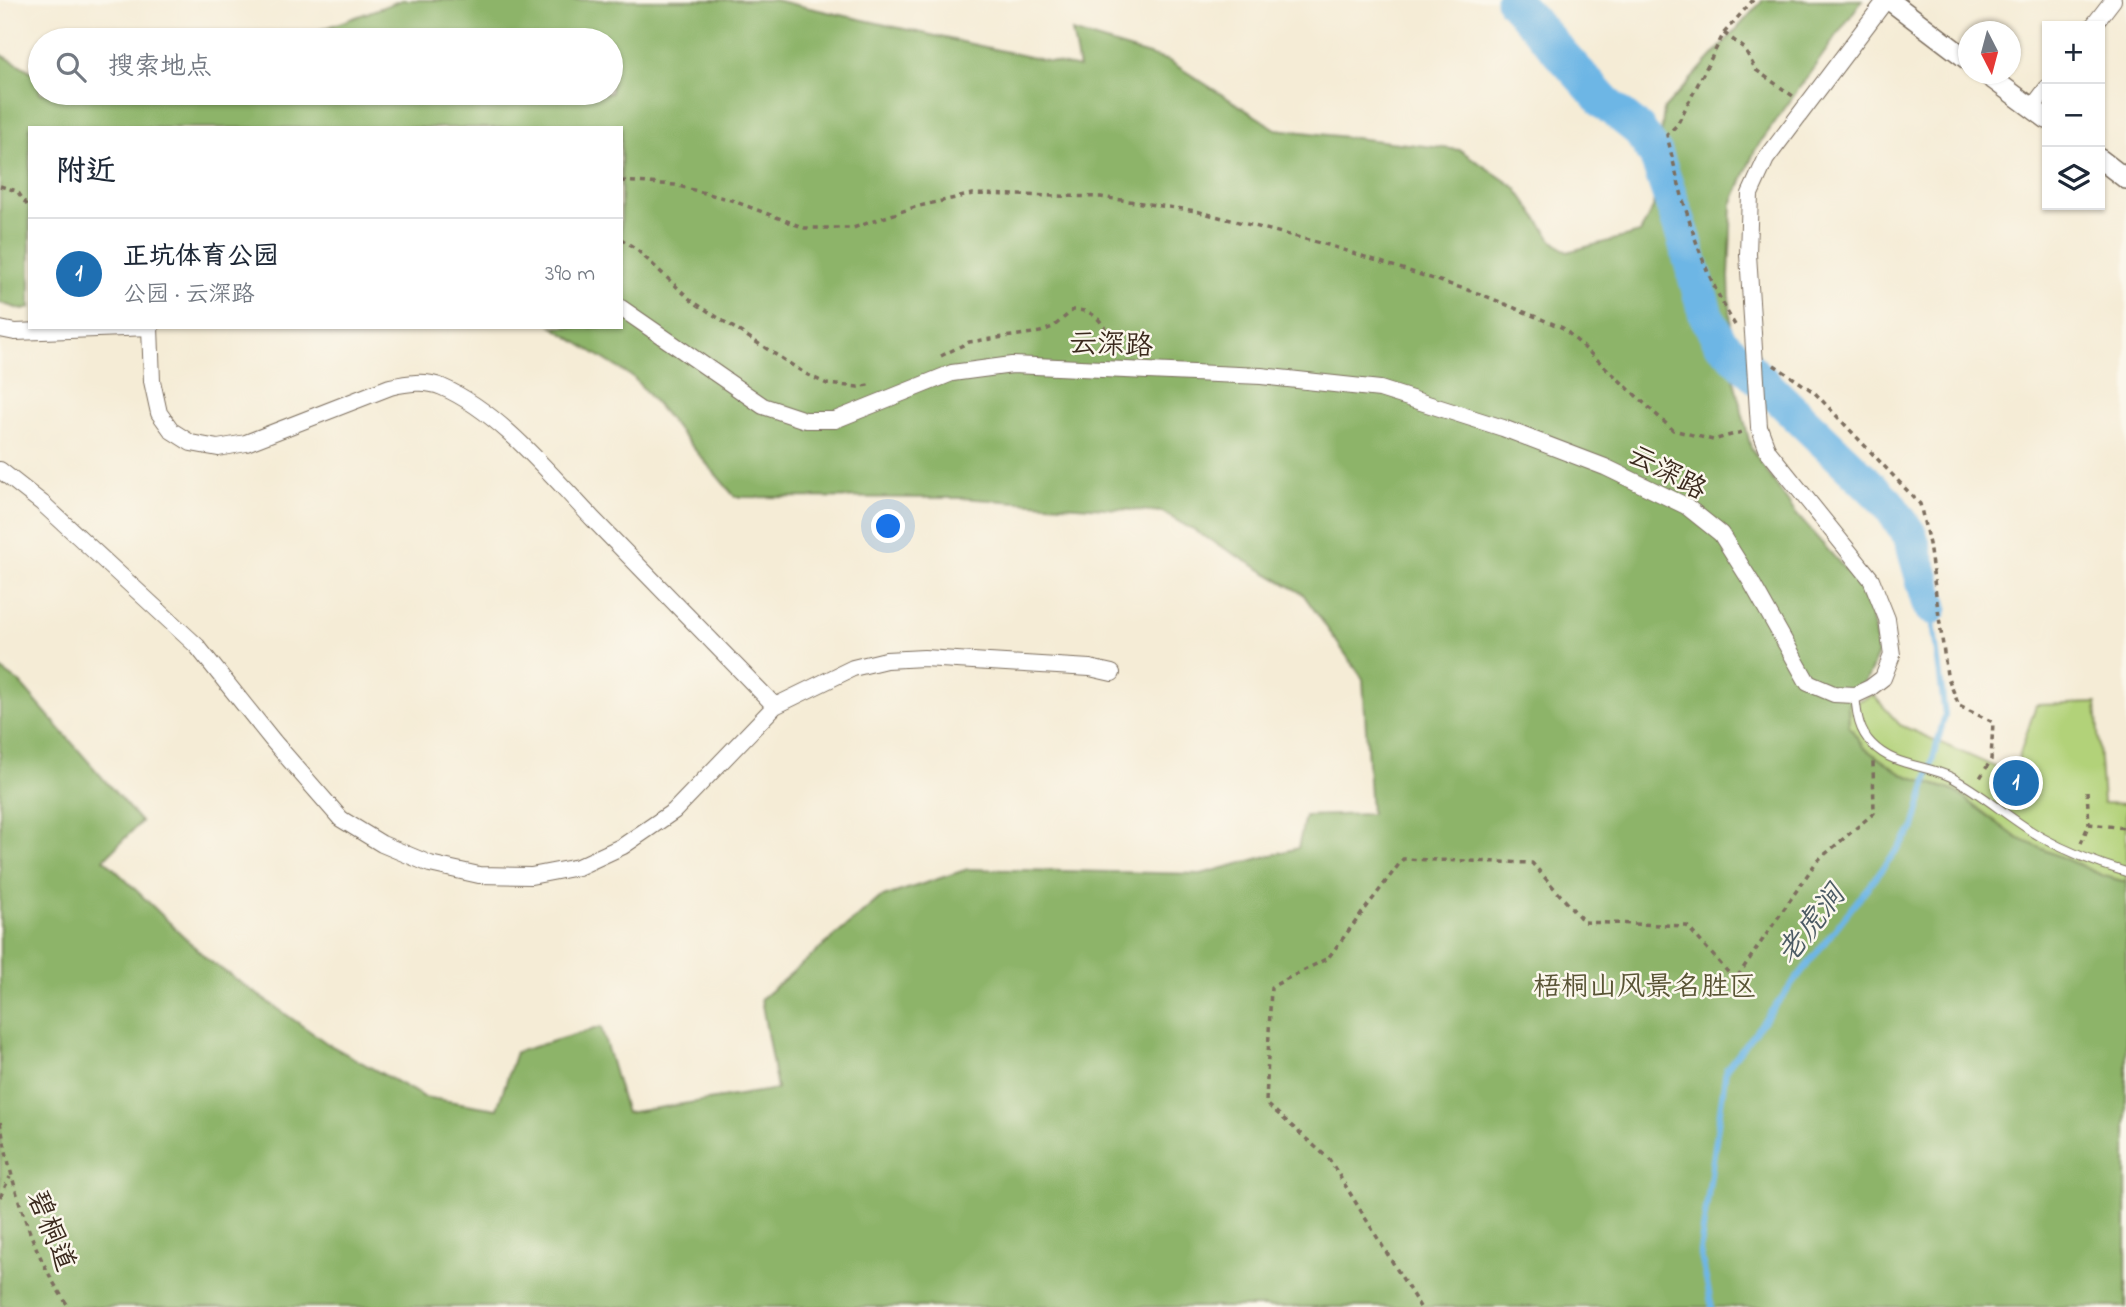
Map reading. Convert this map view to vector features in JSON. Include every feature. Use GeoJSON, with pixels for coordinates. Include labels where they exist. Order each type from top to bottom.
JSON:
{"type":"FeatureCollection","features":[{"type":"Feature","properties":{"kind":"street"},"geometry":{"type":"LineString","coordinates":[[1855,695],[1883,678],[1892,655],[1886,619],[1871,579],[1768,451],[1759,427],[1748,254],[1750,194],[1766,159],[1887,0],[1958,52]]}},
{"type":"Feature","properties":{"kind":"street"},"geometry":{"type":"LineString","coordinates":[[2097,21],[2113,0]]}},
{"type":"Feature","properties":{"kind":"street"},"geometry":{"type":"LineString","coordinates":[[2000,84],[2040,114]]}},
{"type":"Feature","properties":{"kind":"street"},"geometry":{"type":"LineString","coordinates":[[2105,163],[2126,179]]}},
{"type":"Feature","properties":{"kind":"street","name":"云深路"},"geometry":{"type":"LineString","coordinates":[[623,309],[763,406],[805,421],[835,420],[951,373],[1012,365],[1261,376],[1380,389],[1503,428],[1605,467],[1686,506],[1721,534],[1808,683],[1834,694],[1855,695]]}},
{"type":"Feature","properties":{"kind":"street"},"geometry":{"type":"LineString","coordinates":[[0,329],[15,332],[97,329]]}},
{"type":"Feature","properties":{"kind":"street"},"geometry":{"type":"LineString","coordinates":[[151,329],[152,381],[159,412],[172,431],[191,443],[218,448],[246,443],[390,387],[414,382],[439,386],[463,398],[493,419],[539,462],[775,706]]}},
{"type":"Feature","properties":{"kind":"street"},"geometry":{"type":"LineString","coordinates":[[0,470],[42,503],[197,646],[341,818],[382,844],[430,864],[479,875],[531,876],[578,866],[623,846],[674,811],[775,706],[853,668],[886,660],[923,658],[1090,668],[1112,673]]}},
{"type":"Feature","properties":{"kind":"lane"},"geometry":{"type":"LineString","coordinates":[[1855,695],[1858,725],[1872,744],[1896,762],[1942,773],[1973,789],[2040,836],[2076,854],[2126,872]]}},
{"type":"Feature","properties":{"kind":"path"},"geometry":{"type":"LineString","coordinates":[[1736,326],[1701,259],[1681,198],[1667,135],[1677,125],[1724,33],[1753,0]]}},
{"type":"Feature","properties":{"kind":"path"},"geometry":{"type":"LineString","coordinates":[[1724,33],[1744,48],[1756,70],[1807,105]]}},
{"type":"Feature","properties":{"kind":"path"},"geometry":{"type":"LineString","coordinates":[[623,181],[675,185],[731,200],[805,228],[853,228],[915,207],[973,194],[1101,197],[1196,211],[1341,249],[1483,295],[1563,328],[1673,430],[1713,440],[1759,427]]}},
{"type":"Feature","properties":{"kind":"path"},"geometry":{"type":"LineString","coordinates":[[0,186],[17,191],[28,206]]}},
{"type":"Feature","properties":{"kind":"path"},"geometry":{"type":"LineString","coordinates":[[623,240],[635,248],[692,301],[806,374],[827,384],[858,387],[885,382]]}},
{"type":"Feature","properties":{"kind":"path"},"geometry":{"type":"LineString","coordinates":[[936,359],[969,342],[1040,332],[1053,327],[1073,310],[1084,309],[1101,320],[1125,370]]}},
{"type":"Feature","properties":{"kind":"path"},"geometry":{"type":"LineString","coordinates":[[1771,363],[1814,392],[1920,504],[1929,544],[1947,675],[1959,706],[1993,722],[1991,760],[1973,789]]}},
{"type":"Feature","properties":{"kind":"path"},"geometry":{"type":"LineString","coordinates":[[1420,1307],[1329,1159],[1266,1103],[1272,986],[1328,958],[1403,859],[1532,863],[1584,922],[1687,926],[1735,980],[1817,861],[1874,813],[1872,744]]}},
{"type":"Feature","properties":{"kind":"path"},"geometry":{"type":"LineString","coordinates":[[2009,814],[2028,780]]}},
{"type":"Feature","properties":{"kind":"path"},"geometry":{"type":"LineString","coordinates":[[2076,854],[2089,824],[2087,791]]}},
{"type":"Feature","properties":{"kind":"path"},"geometry":{"type":"LineString","coordinates":[[2089,824],[2126,828]]}},
{"type":"Feature","properties":{"kind":"path","name":"碧桐道"},"geometry":{"type":"LineString","coordinates":[[0,1122],[6,1159],[23,1213],[52,1283],[69,1307]]}},
{"type":"Feature","properties":{"kind":"path"},"geometry":{"type":"LineString","coordinates":[[0,1197],[11,1175]]}},
{"type":"Feature","properties":{"kind":"green space","name":"梧桐山风景名胜区"},"geometry":{"type":"Polygon","coordinates":[[[402,0],[774,0],[1079,68],[1072,32],[1169,61],[1276,129],[1460,150],[1516,188],[1553,241],[1567,252],[1640,233],[1653,208],[1664,109],[1763,0],[1862,0],[1755,150],[1732,204],[1729,277],[1733,376],[1751,448],[1796,514],[1860,586],[1872,616],[1878,654],[1868,677],[1848,705],[1849,726],[1864,748],[1902,774],[1956,792],[2017,838],[2104,876],[2126,882],[2126,1307],[0,1307],[0,669],[19,682],[141,822],[104,859],[207,959],[328,1044],[424,1097],[497,1109],[516,1052],[601,1027],[626,1113],[777,1089],[761,999],[880,898],[968,869],[1201,874],[1298,848],[1305,816],[1371,814],[1363,679],[1303,594],[1162,512],[961,498],[735,497],[634,378],[556,329],[623,329],[623,126],[28,126],[28,309],[23,310],[0,303],[0,54],[28,69],[28,105],[623,105],[623,28],[326,28],[402,0]]]}},
{"type":"Feature","properties":{"kind":"green space"},"geometry":{"type":"Polygon","coordinates":[[[1873,695],[1900,725],[2013,775],[2036,705],[2096,703],[2103,803],[2126,804],[2126,882],[2104,876],[2017,838],[1956,792],[1902,774],[1864,748],[1849,726],[1848,705],[1873,695]]]}},
{"type":"Feature","properties":{"kind":"waterway"},"geometry":{"type":"LineString","coordinates":[[1513,0],[1605,103],[1638,129],[1656,155],[1706,315],[1720,341],[1887,502],[1910,535],[1931,607]]}},
{"type":"Feature","properties":{"kind":"waterway","name":"老虎涧"},"geometry":{"type":"LineString","coordinates":[[1712,1307],[1700,1251],[1726,1069],[1914,828],[1945,715],[1931,607]]}},
{"type":"Feature","properties":{"kind":"place","name":"正坑体育公园"},"geometry":{"type":"Point","coordinates":[2016,783]}}]}
